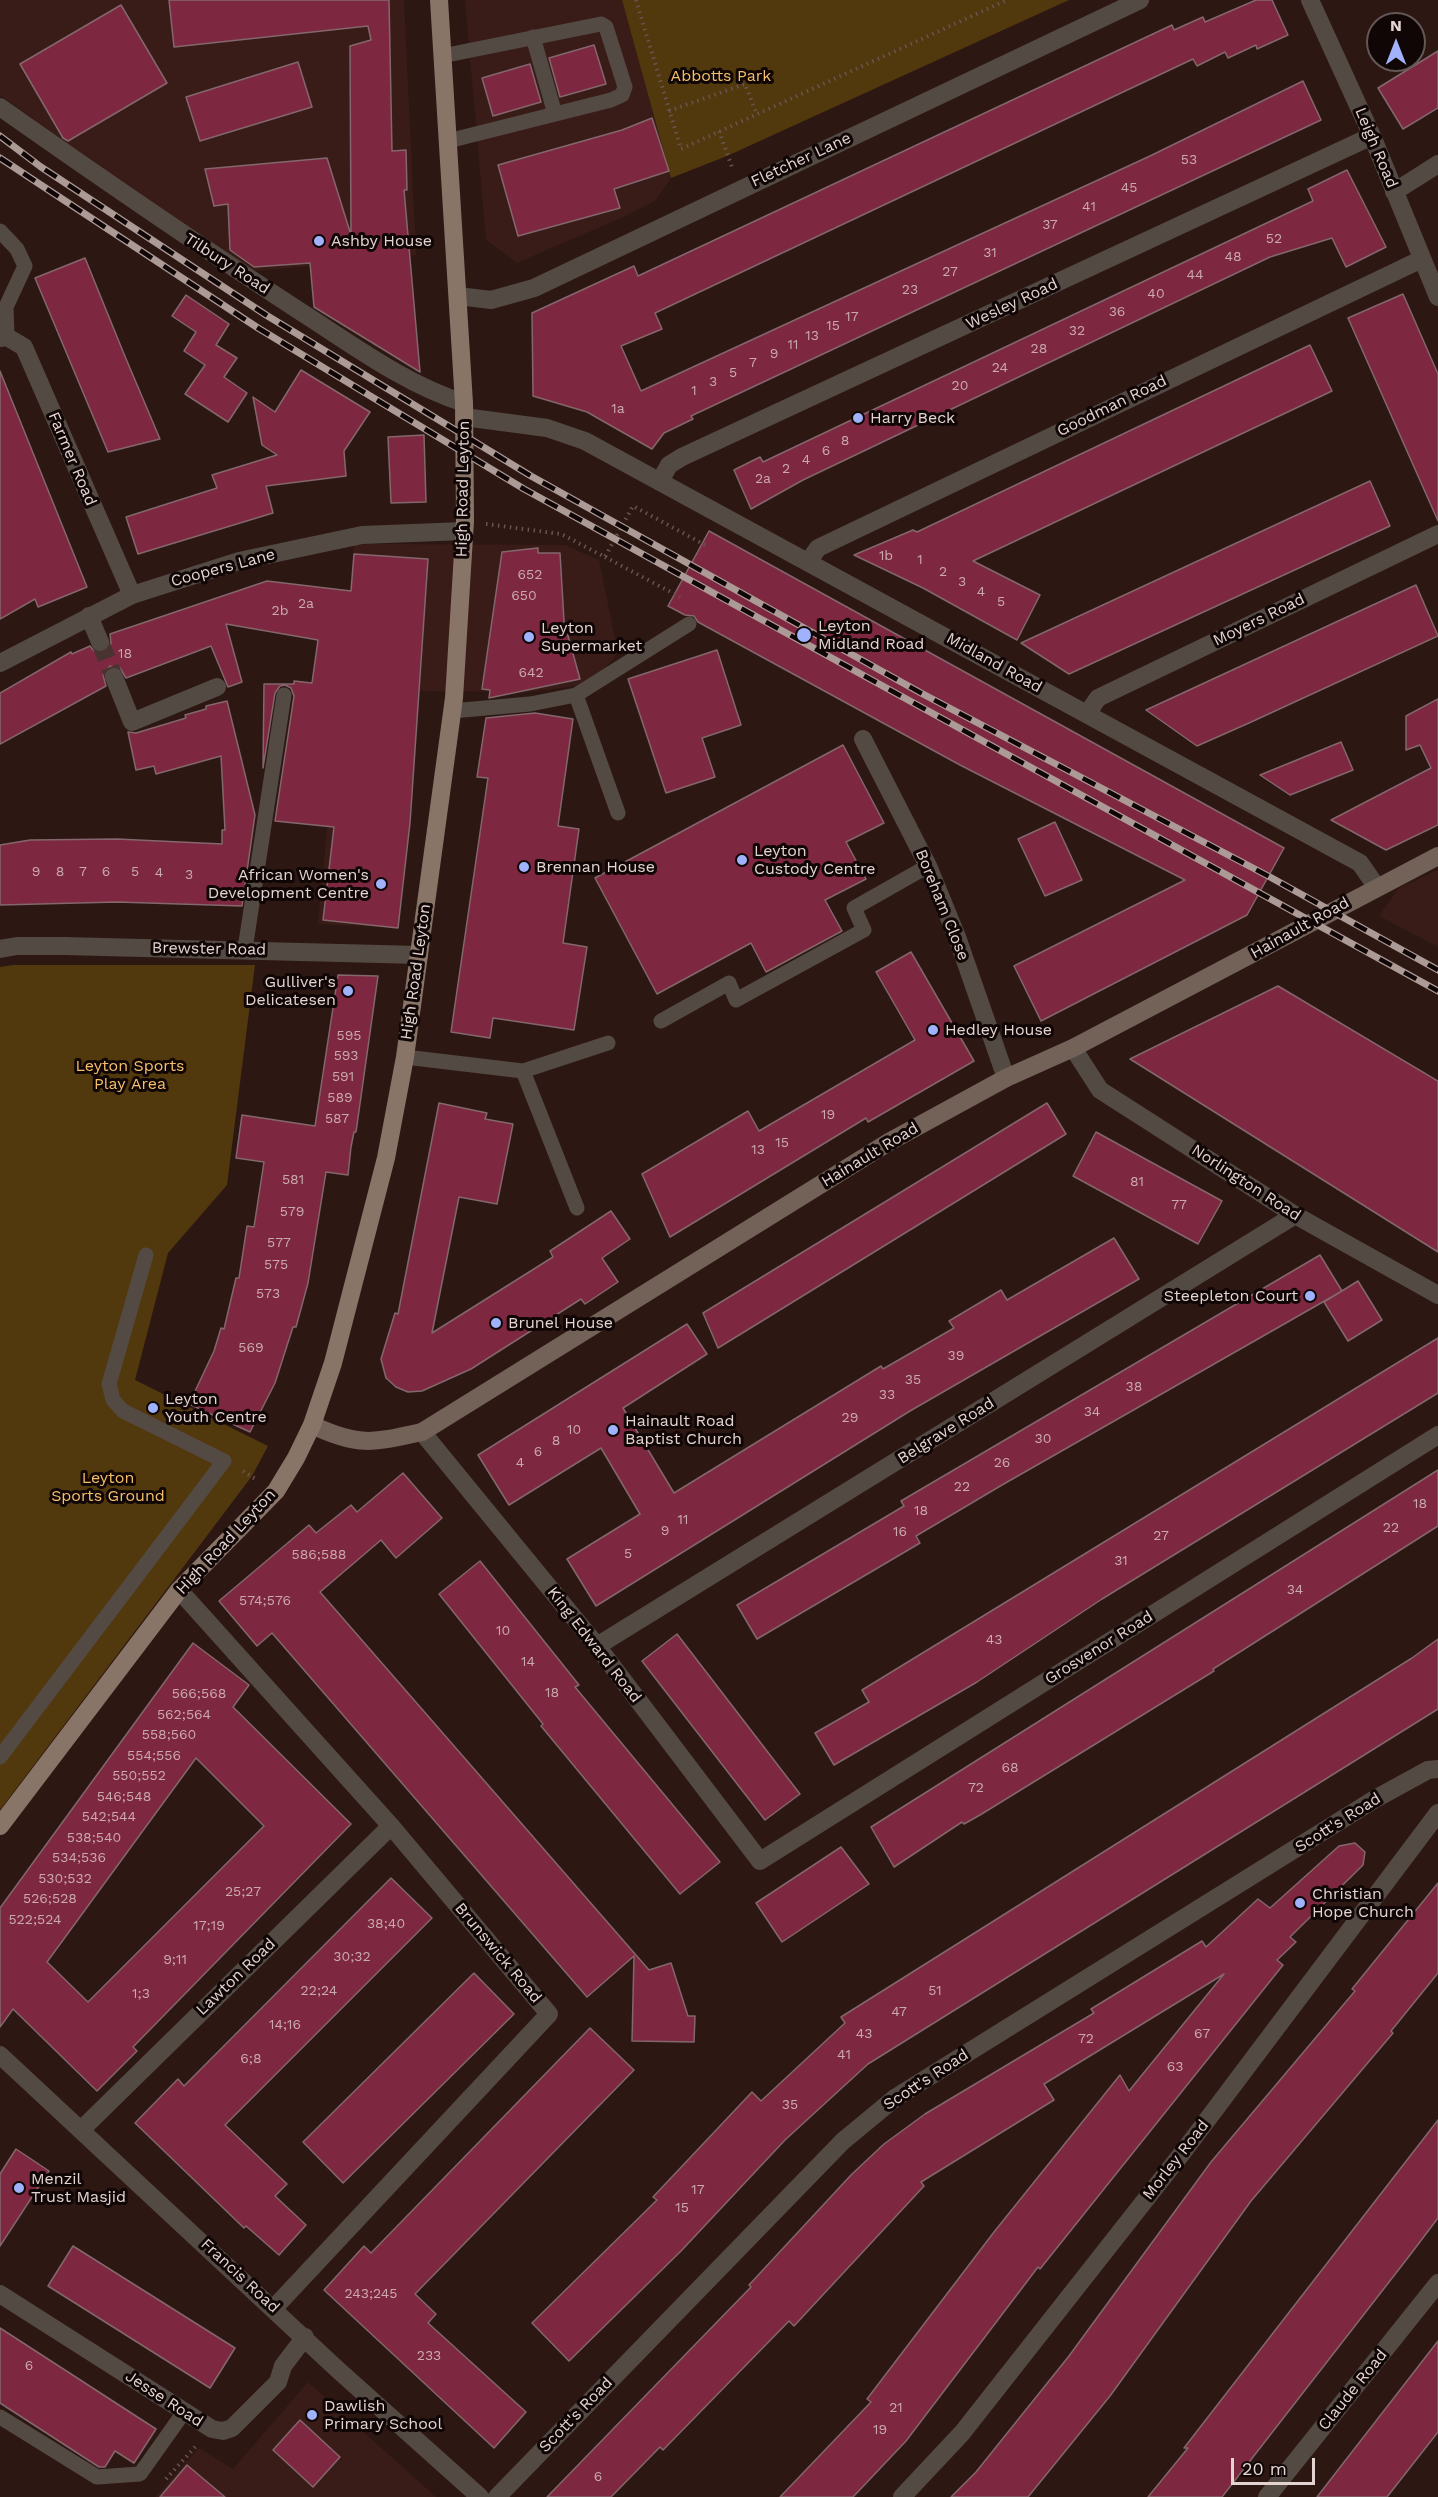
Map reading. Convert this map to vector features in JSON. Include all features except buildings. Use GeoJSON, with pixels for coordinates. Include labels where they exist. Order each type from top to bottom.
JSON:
{"type":"FeatureCollection","features":[{"type":"Feature","properties":{"kind":"main road","name":"High Road Leyton"},"geometry":{"type":"LineString","coordinates":[[0,1826],[179,1590],[276,1491],[312,1425],[333,1363],[386,1158],[405,1057],[452,711],[464,531],[464,410],[439,0]]}},
{"type":"Feature","properties":{"kind":"street","name":"Fletcher Lane"},"geometry":{"type":"LineString","coordinates":[[458,296],[491,300],[534,288],[1140,0]]}},
{"type":"Feature","properties":{"kind":"street","name":"Leigh Road"},"geometry":{"type":"LineString","coordinates":[[1310,0],[1372,136],[1438,297]]}},
{"type":"Feature","properties":{"kind":"street","name":"Tilbury Road"},"geometry":{"type":"LineString","coordinates":[[0,107],[166,224],[338,336],[464,410]]}},
{"type":"Feature","properties":{"kind":"street","name":"Wesley Road"},"geometry":{"type":"LineString","coordinates":[[660,482],[669,465],[682,457],[1372,136]]}},
{"type":"Feature","properties":{"kind":"street"},"geometry":{"type":"LineString","coordinates":[[1394,192],[1438,164]]}},
{"type":"Feature","properties":{"kind":"street","name":"Goodman Road"},"geometry":{"type":"LineString","coordinates":[[808,562],[818,548],[1422,259]]}},
{"type":"Feature","properties":{"kind":"street","name":"Farmer Road"},"geometry":{"type":"LineString","coordinates":[[4,338],[24,347],[132,595]]}},
{"type":"Feature","properties":{"kind":"street","name":"Midland Road"},"geometry":{"type":"LineString","coordinates":[[464,410],[567,433],[1360,863],[1376,886]]}},
{"type":"Feature","properties":{"kind":"street","name":"Coopers Lane"},"geometry":{"type":"LineString","coordinates":[[0,663],[132,595],[239,561],[362,535],[464,531]]}},
{"type":"Feature","properties":{"kind":"street","name":"Moyers Road"},"geometry":{"type":"LineString","coordinates":[[1087,714],[1098,698],[1438,534]]}},
{"type":"Feature","properties":{"kind":"street"},"geometry":{"type":"LineString","coordinates":[[89,616],[100,642]]}},
{"type":"Feature","properties":{"kind":"street"},"geometry":{"type":"LineString","coordinates":[[114,677],[132,722],[217,687]]}},
{"type":"Feature","properties":{"kind":"street","name":"Boreham Close"},"geometry":{"type":"LineString","coordinates":[[863,739],[928,866],[957,937],[1006,1078]]}},
{"type":"Feature","properties":{"kind":"street","name":"Hainault Road"},"geometry":{"type":"LineString","coordinates":[[312,1425],[341,1439],[360,1443],[379,1442],[422,1432],[889,1142],[1006,1078],[1073,1048],[1280,940],[1376,886],[1438,856]]}},
{"type":"Feature","properties":{"kind":"street","name":"Brewster Road"},"geometry":{"type":"LineString","coordinates":[[0,949],[17,946],[64,946],[419,955]]}},
{"type":"Feature","properties":{"kind":"street","name":"Norlington Road"},"geometry":{"type":"LineString","coordinates":[[1073,1048],[1084,1069],[1100,1090],[1295,1215],[1438,1295]]}},
{"type":"Feature","properties":{"kind":"street","name":"Belgrave Road"},"geometry":{"type":"LineString","coordinates":[[597,1646],[1295,1215]]}},
{"type":"Feature","properties":{"kind":"street","name":"King Edward Road"},"geometry":{"type":"LineString","coordinates":[[422,1432],[597,1646],[760,1861]]}},
{"type":"Feature","properties":{"kind":"street","name":"Grosvenor Road"},"geometry":{"type":"LineString","coordinates":[[760,1861],[1438,1435]]}},
{"type":"Feature","properties":{"kind":"street","name":"Brunswick Road"},"geometry":{"type":"LineString","coordinates":[[179,1590],[391,1826],[549,2014],[274,2308]]}},
{"type":"Feature","properties":{"kind":"street","name":"Scott's Road"},"geometry":{"type":"LineString","coordinates":[[497,2497],[843,2141],[895,2098],[1375,1799],[1428,1770],[1438,1769]]}},
{"type":"Feature","properties":{"kind":"street","name":"Morley Road"},"geometry":{"type":"LineString","coordinates":[[902,2497],[962,2433],[1176,2161],[1438,1813]]}},
{"type":"Feature","properties":{"kind":"street","name":"Lawton Road"},"geometry":{"type":"LineString","coordinates":[[82,2129],[171,2039],[391,1826]]}},
{"type":"Feature","properties":{"kind":"street","name":"Francis Road"},"geometry":{"type":"LineString","coordinates":[[0,2055],[480,2497]]}},
{"type":"Feature","properties":{"kind":"street","name":"Claude Road"},"geometry":{"type":"LineString","coordinates":[[1267,2497],[1438,2283]]}},
{"type":"Feature","properties":{"kind":"street","name":"Jesse Road"},"geometry":{"type":"LineString","coordinates":[[0,2294],[184,2412],[212,2429],[223,2431],[232,2427],[278,2382],[283,2366],[305,2337]]}},
{"type":"Feature","properties":{"kind":"lane"},"geometry":{"type":"LineString","coordinates":[[442,56],[594,24],[606,27],[625,87],[622,95],[610,100],[448,141]]}},
{"type":"Feature","properties":{"kind":"lane"},"geometry":{"type":"LineString","coordinates":[[533,37],[555,114]]}},
{"type":"Feature","properties":{"kind":"lane"},"geometry":{"type":"LineString","coordinates":[[0,231],[17,249],[25,266],[6,307],[4,338]]}},
{"type":"Feature","properties":{"kind":"lane"},"geometry":{"type":"LineString","coordinates":[[452,711],[530,704],[576,695],[689,624]]}},
{"type":"Feature","properties":{"kind":"lane"},"geometry":{"type":"LineString","coordinates":[[245,950],[284,695]]}},
{"type":"Feature","properties":{"kind":"lane"},"geometry":{"type":"LineString","coordinates":[[576,695],[618,813]]}},
{"type":"Feature","properties":{"kind":"lane"},"geometry":{"type":"LineString","coordinates":[[661,1021],[729,983],[736,1000],[864,930],[854,908],[928,866]]}},
{"type":"Feature","properties":{"kind":"lane"},"geometry":{"type":"LineString","coordinates":[[405,1057],[523,1071],[608,1043]]}},
{"type":"Feature","properties":{"kind":"lane"},"geometry":{"type":"LineString","coordinates":[[523,1071],[577,1208]]}},
{"type":"Feature","properties":{"kind":"lane"},"geometry":{"type":"LineString","coordinates":[[0,1757],[224,1461],[123,1411],[113,1400],[109,1384],[146,1255]]}},
{"type":"Feature","properties":{"kind":"lane"},"geometry":{"type":"LineString","coordinates":[[0,2416],[96,2477],[140,2474],[184,2412]]}},
{"type":"Feature","properties":{"kind":"path"},"geometry":{"type":"LineString","coordinates":[[636,0],[681,149],[1007,0]]}},
{"type":"Feature","properties":{"kind":"path"},"geometry":{"type":"LineString","coordinates":[[669,111],[745,84],[757,115]]}},
{"type":"Feature","properties":{"kind":"path"},"geometry":{"type":"LineString","coordinates":[[719,131],[740,189]]}},
{"type":"Feature","properties":{"kind":"path"},"geometry":{"type":"LineString","coordinates":[[605,557],[633,506],[707,546]]}},
{"type":"Feature","properties":{"kind":"path"},"geometry":{"type":"LineString","coordinates":[[500,525],[561,534],[680,597]]}},
{"type":"Feature","properties":{"kind":"path"},"geometry":{"type":"LineString","coordinates":[[224,1461],[276,1491]]}},
{"type":"Feature","properties":{"kind":"path"},"geometry":{"type":"LineString","coordinates":[[165,2480],[212,2429]]}},
{"type":"Feature","properties":{"kind":"shaded area"},"geometry":{"type":"Polygon","coordinates":[[[0,0],[404,0],[416,255],[249,272],[0,95],[0,0]]]}},
{"type":"Feature","properties":{"kind":"shaded area"},"geometry":{"type":"Polygon","coordinates":[[[465,0],[622,0],[671,178],[655,201],[517,263],[486,240],[465,0]]]}},
{"type":"Feature","properties":{"kind":"shaded area"},"geometry":{"type":"Polygon","coordinates":[[[354,544],[565,545],[599,560],[618,653],[592,684],[528,692],[419,691],[410,816],[398,928],[318,924],[354,544]]]}},
{"type":"Feature","properties":{"kind":"shaded area"},"geometry":{"type":"Polygon","coordinates":[[[1438,870],[1438,947],[1379,916],[1399,888],[1438,870]]]}},
{"type":"Feature","properties":{"kind":"shaded area","name":"Dawlish Primary School"},"geometry":{"type":"Polygon","coordinates":[[[308,2382],[436,2497],[155,2497],[199,2448],[233,2469],[308,2382]]]}},
{"type":"Feature","properties":{"kind":"green space","name":"Abbotts Park"},"geometry":{"type":"Polygon","coordinates":[[[622,0],[1069,0],[727,156],[671,178],[622,0]]]}},
{"type":"Feature","properties":{"kind":"green space","name":"Leyton Sports Ground"},"geometry":{"type":"Polygon","coordinates":[[[13,965],[255,965],[227,1185],[168,1253],[135,1380],[268,1446],[252,1476],[0,1810],[0,967],[13,965]]]}},
{"type":"Feature","properties":{"kind":"tunnel"},"geometry":{"type":"LineString","coordinates":[[100,642],[114,677]]}},
{"type":"Feature","properties":{"kind":"railway"},"geometry":{"type":"LineString","coordinates":[[0,136],[41,167],[266,315],[531,476],[921,693],[1270,877],[1438,970]]}},
{"type":"Feature","properties":{"kind":"railway"},"geometry":{"type":"LineString","coordinates":[[0,158],[258,328],[524,489],[1438,991]]}},
{"type":"Feature","properties":{"kind":"place","name":"Ashby House"},"geometry":{"type":"Point","coordinates":[319,241]}},
{"type":"Feature","properties":{"kind":"place","name":"Harry Beck"},"geometry":{"type":"Point","coordinates":[858,418]}},
{"type":"Feature","properties":{"kind":"place","name":"Leyton Midland Road"},"geometry":{"type":"Point","coordinates":[804,635]}},
{"type":"Feature","properties":{"kind":"place","name":"Leyton Supermarket"},"geometry":{"type":"Point","coordinates":[529,637]}},
{"type":"Feature","properties":{"kind":"place","name":"Leyton Custody Centre"},"geometry":{"type":"Point","coordinates":[742,860]}},
{"type":"Feature","properties":{"kind":"place","name":"Brennan House"},"geometry":{"type":"Point","coordinates":[524,867]}},
{"type":"Feature","properties":{"kind":"place","name":"African Women's Development Centre"},"geometry":{"type":"Point","coordinates":[381,884]}},
{"type":"Feature","properties":{"kind":"place","name":"Gulliver's Delicatesen"},"geometry":{"type":"Point","coordinates":[348,991]}},
{"type":"Feature","properties":{"kind":"place","name":"Hedley House"},"geometry":{"type":"Point","coordinates":[933,1030]}},
{"type":"Feature","properties":{"kind":"place","name":"Steepleton Court"},"geometry":{"type":"Point","coordinates":[1310,1296]}},
{"type":"Feature","properties":{"kind":"place","name":"Brunel House"},"geometry":{"type":"Point","coordinates":[496,1323]}},
{"type":"Feature","properties":{"kind":"place","name":"Leyton Youth Centre"},"geometry":{"type":"Point","coordinates":[153,1408]}},
{"type":"Feature","properties":{"kind":"place","name":"Hainault Road Baptist Church"},"geometry":{"type":"Point","coordinates":[613,1430]}},
{"type":"Feature","properties":{"kind":"place","name":"Christian Hope Church"},"geometry":{"type":"Point","coordinates":[1300,1903]}},
{"type":"Feature","properties":{"kind":"place","name":"Menzil Trust Masjid"},"geometry":{"type":"Point","coordinates":[19,2188]}},
{"type":"Feature","properties":{"kind":"place","name":"Dawlish Primary School"},"geometry":{"type":"Point","coordinates":[312,2415]}},
{"type":"Feature","properties":{"kind":"park label","name":"Leyton Sports Play Area"},"geometry":{"type":"Point","coordinates":[130,1075]}}]}
